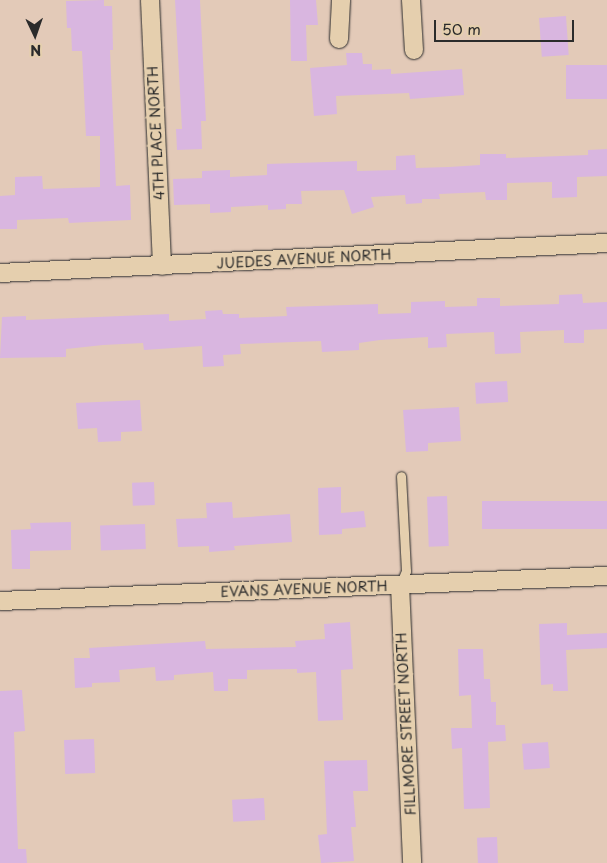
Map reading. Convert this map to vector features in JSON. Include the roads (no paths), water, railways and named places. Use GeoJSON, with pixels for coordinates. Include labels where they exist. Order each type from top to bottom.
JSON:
{"type":"FeatureCollection","features":[{"type":"Feature","properties":{"kind":"street","name":"4TH PLACE NORTH"},"geometry":{"type":"LineString","coordinates":[[150,0],[162,266]]}},
{"type":"Feature","properties":{"kind":"street"},"geometry":{"type":"LineString","coordinates":[[339,39],[341,0]]}},
{"type":"Feature","properties":{"kind":"street"},"geometry":{"type":"LineString","coordinates":[[411,0],[414,50]]}},
{"type":"Feature","properties":{"kind":"street","name":"JUEDES AVENUE NORTH"},"geometry":{"type":"LineString","coordinates":[[0,274],[607,243]]}},
{"type":"Feature","properties":{"kind":"street","name":"EVANS AVENUE NORTH"},"geometry":{"type":"LineString","coordinates":[[0,601],[607,576]]}},
{"type":"Feature","properties":{"kind":"street","name":"FILLMORE STREET NORTH"},"geometry":{"type":"LineString","coordinates":[[400,585],[412,863]]}},
{"type":"Feature","properties":{"kind":"lane"},"geometry":{"type":"LineString","coordinates":[[400,585],[406,571],[401,476]]}}]}
